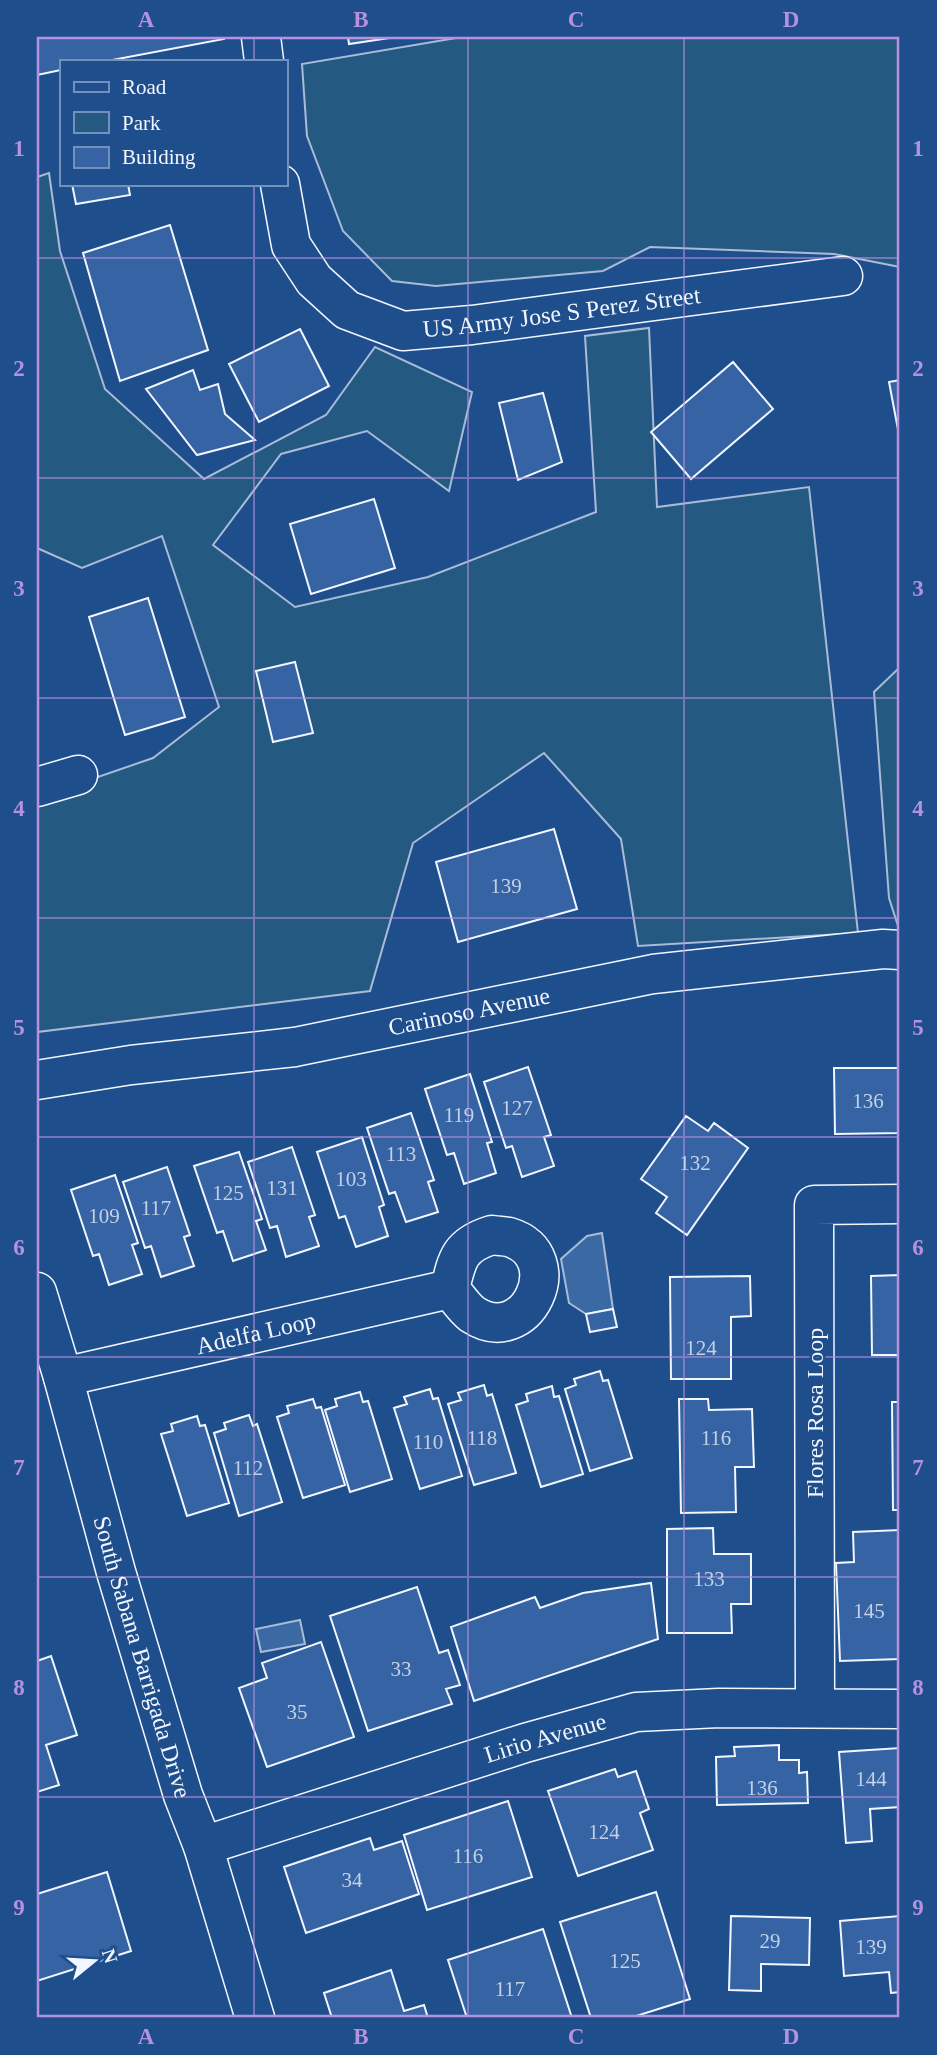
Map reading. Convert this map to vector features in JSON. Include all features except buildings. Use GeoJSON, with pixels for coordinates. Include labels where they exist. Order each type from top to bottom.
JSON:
{"type":"FeatureCollection","features":[{"type":"Feature","properties":{"kind":"street"},"geometry":{"type":"LineString","coordinates":[[261,37],[264,60]]}},
{"type":"Feature","properties":{"kind":"street","name":"US Army Jose S Perez Street"},"geometry":{"type":"LineString","coordinates":[[280,186],[290,245],[314,280],[347,310],[403,331],[472,325],[843,276]]}},
{"type":"Feature","properties":{"kind":"street"},"geometry":{"type":"LineString","coordinates":[[37,787],[78,775]]}},
{"type":"Feature","properties":{"kind":"street","name":"Carinoso Avenue"},"geometry":{"type":"LineString","coordinates":[[37,1080],[131,1065],[295,1047],[653,974],[883,949],[900,950]]}},
{"type":"Feature","properties":{"kind":"street","name":"Flores Rosa Loop"},"geometry":{"type":"LineString","coordinates":[[815,1707],[814,1205],[900,1203]]}},
{"type":"Feature","properties":{"kind":"street","name":"Adelfa Loop"},"geometry":{"type":"LineString","coordinates":[[63,1377],[450,1289]]}},
{"type":"Feature","properties":{"kind":"street","name":"South Sabana Barrigada Drive"},"geometry":{"type":"LineString","coordinates":[[37,1292],[183,1795],[203,1846],[255,2018]]}},
{"type":"Feature","properties":{"kind":"street","name":"Lirio Avenue"},"geometry":{"type":"LineString","coordinates":[[203,1846],[525,1743],[636,1712],[719,1708],[900,1709]]}},
{"type":"Feature","properties":{"kind":"green space"},"geometry":{"type":"Polygon","coordinates":[[[462,37],[900,37],[900,267],[834,254],[650,247],[603,271],[436,286],[392,281],[343,231],[307,136],[302,64],[462,37]]]}},
{"type":"Feature","properties":{"kind":"green space"},"geometry":{"type":"Polygon","coordinates":[[[49,173],[60,251],[105,389],[204,479],[326,415],[375,347],[472,392],[449,491],[367,431],[281,454],[213,545],[295,607],[428,577],[596,512],[585,336],[649,328],[657,507],[809,487],[858,933],[638,946],[621,839],[544,753],[413,843],[370,991],[37,1032],[37,798],[153,758],[219,707],[162,536],[82,568],[37,548],[37,177],[49,173]]]}},
{"type":"Feature","properties":{"kind":"green space"},"geometry":{"type":"Polygon","coordinates":[[[900,667],[900,932],[889,898],[874,692],[900,667]]]}},
{"type":"Feature","properties":{"kind":"shaded area"},"geometry":{"type":"Polygon","coordinates":[[[602,1233],[613,1309],[586,1314],[569,1303],[561,1259],[587,1236],[602,1233]]]}},
{"type":"Feature","properties":{"kind":"shaded area"},"geometry":{"type":"Polygon","coordinates":[[[300,1620],[305,1644],[261,1652],[256,1629],[300,1620]]]}}]}
